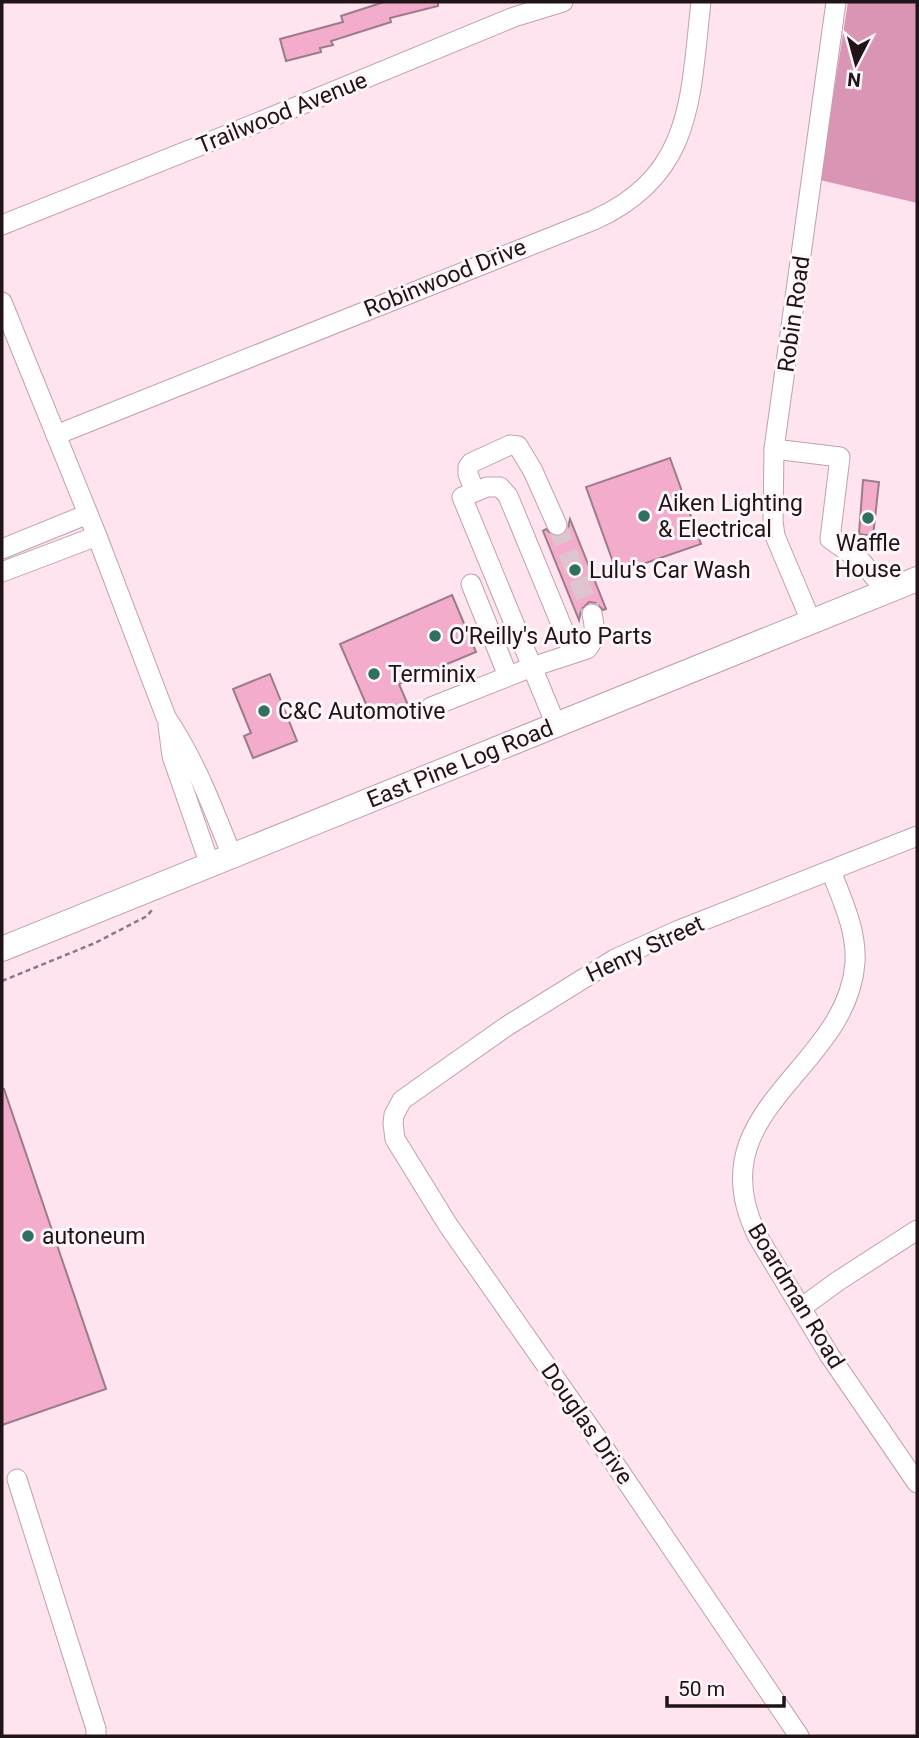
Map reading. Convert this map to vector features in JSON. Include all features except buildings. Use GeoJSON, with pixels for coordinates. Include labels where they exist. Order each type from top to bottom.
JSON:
{"type":"FeatureCollection","features":[{"type":"Feature","properties":{"kind":"main road","name":"East Pine Log Road"},"geometry":{"type":"LineString","coordinates":[[2,948],[917,579]]}},
{"type":"Feature","properties":{"kind":"street","name":"Trailwood Avenue"},"geometry":{"type":"LineString","coordinates":[[2,225],[264,121],[514,17],[563,2]]}},
{"type":"Feature","properties":{"kind":"street","name":"Robinwood Drive"},"geometry":{"type":"LineString","coordinates":[[56,435],[594,220],[624,204],[650,183],[661,170],[678,140],[686,117],[701,2]]}},
{"type":"Feature","properties":{"kind":"street","name":"Robin Road"},"geometry":{"type":"LineString","coordinates":[[811,621],[775,536],[774,449],[836,2]]}},
{"type":"Feature","properties":{"kind":"street"},"geometry":{"type":"LineString","coordinates":[[2,302],[97,536],[166,717],[172,756],[221,860]]}},
{"type":"Feature","properties":{"kind":"street"},"geometry":{"type":"LineString","coordinates":[[475,492],[468,474],[471,463],[510,446],[518,446],[525,454],[557,525]]}},
{"type":"Feature","properties":{"kind":"street"},"geometry":{"type":"LineString","coordinates":[[774,449],[840,457],[830,540],[861,561],[886,592]]}},
{"type":"Feature","properties":{"kind":"street"},"geometry":{"type":"LineString","coordinates":[[556,725],[463,497],[487,487],[500,488],[509,496],[573,653]]}},
{"type":"Feature","properties":{"kind":"street"},"geometry":{"type":"LineString","coordinates":[[2,549],[88,514]]}},
{"type":"Feature","properties":{"kind":"street"},"geometry":{"type":"LineString","coordinates":[[2,572],[97,536]]}},
{"type":"Feature","properties":{"kind":"street"},"geometry":{"type":"LineString","coordinates":[[471,584],[508,676]]}},
{"type":"Feature","properties":{"kind":"street"},"geometry":{"type":"LineString","coordinates":[[431,706],[587,649],[593,642],[596,630],[592,614]]}},
{"type":"Feature","properties":{"kind":"street","name":"Henry Street"},"geometry":{"type":"LineString","coordinates":[[397,1107],[402,1100],[507,1026],[615,959],[679,930],[917,836]]}},
{"type":"Feature","properties":{"kind":"street","name":"Boardman Road"},"geometry":{"type":"LineString","coordinates":[[831,871],[852,929],[855,964],[849,993],[815,1050],[759,1120],[747,1148],[743,1194],[751,1224],[801,1308],[830,1356],[917,1483]]}},
{"type":"Feature","properties":{"kind":"street","name":"Douglas Drive"},"geometry":{"type":"LineString","coordinates":[[397,1107],[393,1123],[395,1139],[448,1225],[570,1398],[799,1736]]}},
{"type":"Feature","properties":{"kind":"street"},"geometry":{"type":"LineString","coordinates":[[801,1308],[917,1230]]}},
{"type":"Feature","properties":{"kind":"street"},"geometry":{"type":"LineString","coordinates":[[17,1479],[96,1736]]}},
{"type":"Feature","properties":{"kind":"path"},"geometry":{"type":"LineString","coordinates":[[2,981],[95,943],[147,916],[155,906]]}},
{"type":"Feature","properties":{"kind":"shaded area"},"geometry":{"type":"Polygon","coordinates":[[[848,2],[917,2],[917,203],[820,180],[848,2]]]}},
{"type":"Feature","properties":{"kind":"tunnel"},"geometry":{"type":"LineString","coordinates":[[557,525],[592,614]]}},
{"type":"Feature","properties":{"kind":"place","name":"Aiken Lighting & Electrical"},"geometry":{"type":"Point","coordinates":[644,516]}},
{"type":"Feature","properties":{"kind":"place","name":"Waffle House"},"geometry":{"type":"Point","coordinates":[868,518]}},
{"type":"Feature","properties":{"kind":"place","name":"Lulu's Car Wash"},"geometry":{"type":"Point","coordinates":[575,570]}},
{"type":"Feature","properties":{"kind":"place","name":"O'Reilly's Auto Parts"},"geometry":{"type":"Point","coordinates":[435,636]}},
{"type":"Feature","properties":{"kind":"place","name":"Terminix"},"geometry":{"type":"Point","coordinates":[374,674]}},
{"type":"Feature","properties":{"kind":"place","name":"C&C Automotive"},"geometry":{"type":"Point","coordinates":[264,711]}},
{"type":"Feature","properties":{"kind":"place","name":"autoneum"},"geometry":{"type":"Point","coordinates":[28,1236]}}]}
